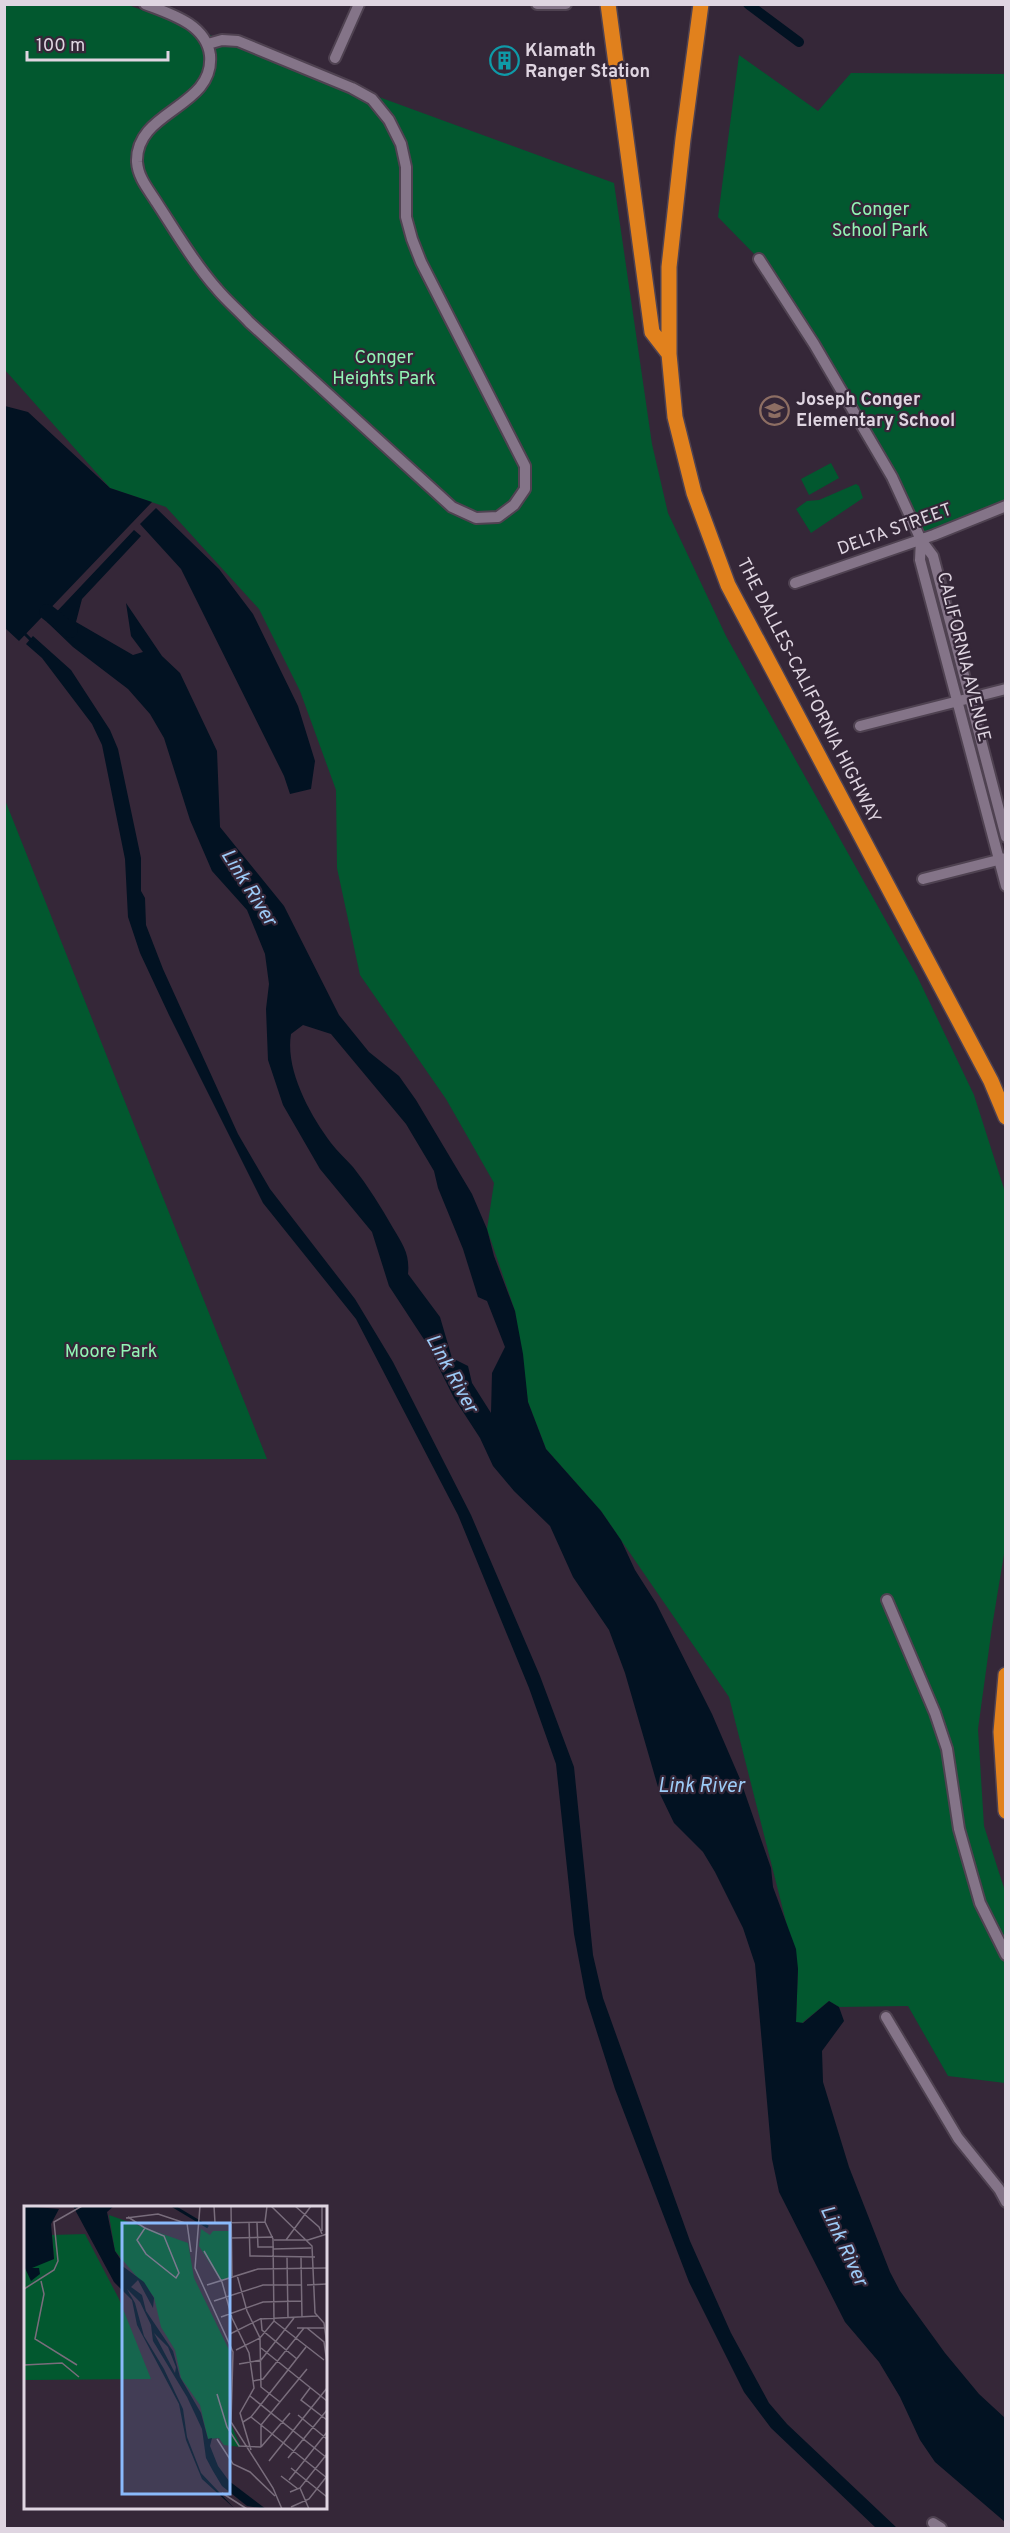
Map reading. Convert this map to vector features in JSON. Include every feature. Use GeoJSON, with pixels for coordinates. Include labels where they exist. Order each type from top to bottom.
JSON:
{"type":"FeatureCollection","features":[{"type":"Feature","properties":{"kind":"highway"},"geometry":{"type":"LineString","coordinates":[[608,4],[652,332],[669,354]]}},
{"type":"Feature","properties":{"kind":"highway","name":"THE DALLES-CALIFORNIA HIGHWAY"},"geometry":{"type":"LineString","coordinates":[[701,4],[669,267],[669,354],[675,417],[694,493],[728,585],[991,1082],[1005,1117]]}},
{"type":"Feature","properties":{"kind":"highway"},"geometry":{"type":"LineString","coordinates":[[1005,1675],[1001,1732],[1005,1810]]}},
{"type":"Feature","properties":{"kind":"street"},"geometry":{"type":"LineString","coordinates":[[146,4],[184,20],[208,44],[210,62],[206,80],[195,94],[148,129],[140,144],[137,161],[140,177],[180,239],[217,289],[249,322],[452,507],[476,518],[498,517],[514,505],[525,489],[525,466],[411,239],[406,217],[406,167],[401,144],[389,120],[372,99],[352,88],[238,41],[222,40],[208,44]]}},
{"type":"Feature","properties":{"kind":"street"},"geometry":{"type":"LineString","coordinates":[[335,58],[359,4]]}},
{"type":"Feature","properties":{"kind":"street"},"geometry":{"type":"LineString","coordinates":[[537,4],[566,4]]}},
{"type":"Feature","properties":{"kind":"street","name":"CALIFORNIA AVENUE"},"geometry":{"type":"LineString","coordinates":[[759,259],[814,344],[892,477],[921,540],[930,550],[1005,837]]}},
{"type":"Feature","properties":{"kind":"street","name":"DELTA STREET"},"geometry":{"type":"LineString","coordinates":[[795,583],[921,540],[1005,506]]}},
{"type":"Feature","properties":{"kind":"street","name":"CALIFORNIA AVENUE"},"geometry":{"type":"LineString","coordinates":[[921,540],[920,560],[1002,859],[1005,886]]}},
{"type":"Feature","properties":{"kind":"street"},"geometry":{"type":"LineString","coordinates":[[860,726],[1005,689]]}},
{"type":"Feature","properties":{"kind":"street"},"geometry":{"type":"LineString","coordinates":[[923,879],[1002,859]]}},
{"type":"Feature","properties":{"kind":"street"},"geometry":{"type":"LineString","coordinates":[[886,1600],[935,1713],[947,1749],[959,1829],[980,1903],[1005,1956]]}},
{"type":"Feature","properties":{"kind":"street"},"geometry":{"type":"LineString","coordinates":[[886,2017],[958,2138],[999,2189],[1005,2202]]}},
{"type":"Feature","properties":{"kind":"green space","name":"Conger Heights Park"},"geometry":{"type":"Polygon","coordinates":[[[4,5],[128,5],[614,183],[652,444],[668,513],[726,636],[917,976],[974,1095],[1005,1192],[1005,1548],[978,1729],[984,1826],[1005,1891],[1005,2083],[948,2076],[908,2006],[839,2007],[829,2001],[802,2023],[796,2022],[798,1969],[729,1697],[601,1511],[546,1449],[528,1402],[515,1311],[487,1229],[494,1183],[446,1099],[360,975],[337,868],[336,790],[300,691],[259,609],[166,507],[110,488],[5,370],[4,5]]]}},
{"type":"Feature","properties":{"kind":"green space","name":"Conger School Park"},"geometry":{"type":"Polygon","coordinates":[[[739,55],[818,111],[851,73],[1005,74],[1005,506],[921,540],[759,259],[718,217],[739,55]]]}},
{"type":"Feature","properties":{"kind":"green space"},"geometry":{"type":"Polygon","coordinates":[[[831,463],[839,478],[809,495],[801,479],[831,463]]]}},
{"type":"Feature","properties":{"kind":"green space"},"geometry":{"type":"Polygon","coordinates":[[[856,484],[863,498],[811,533],[796,509],[807,501],[819,500],[856,484]]]}},
{"type":"Feature","properties":{"kind":"green space","name":"Moore Park"},"geometry":{"type":"Polygon","coordinates":[[[5,800],[267,1459],[5,1460],[5,800]]]}},
{"type":"Feature","properties":{"kind":"water"},"geometry":{"type":"Polygon","coordinates":[[[5,406],[28,412],[110,488],[152,502],[19,641],[5,628],[5,406]]]}},
{"type":"Feature","properties":{"kind":"water"},"geometry":{"type":"Polygon","coordinates":[[[156,508],[219,569],[253,614],[298,706],[315,761],[311,789],[290,794],[284,776],[181,569],[140,524],[156,508]]]}},
{"type":"Feature","properties":{"kind":"water","name":"Link River"},"geometry":{"type":"Polygon","coordinates":[[[134,530],[141,536],[82,599],[76,622],[133,655],[143,652],[131,636],[126,603],[162,656],[180,673],[217,751],[220,827],[284,906],[339,1015],[369,1052],[399,1076],[416,1100],[472,1194],[487,1229],[494,1256],[515,1311],[523,1354],[528,1402],[546,1449],[601,1511],[621,1540],[635,1570],[656,1603],[712,1714],[740,1779],[771,1868],[773,1887],[796,1949],[798,1969],[796,2022],[803,2023],[829,2001],[839,2007],[844,2021],[822,2051],[823,2082],[849,2167],[890,2272],[900,2291],[945,2353],[979,2394],[1005,2418],[1005,2522],[935,2462],[920,2440],[900,2397],[879,2362],[845,2322],[779,2192],[772,2159],[755,1964],[743,1928],[715,1872],[703,1852],[674,1823],[660,1794],[625,1673],[609,1630],[573,1577],[550,1526],[514,1491],[493,1466],[480,1438],[454,1398],[427,1344],[389,1286],[372,1232],[320,1169],[283,1105],[268,1060],[266,1009],[269,984],[265,954],[247,910],[212,871],[190,820],[164,738],[150,714],[128,689],[73,647],[47,622],[134,530]],[[303,1025],[291,1034],[292,1062],[301,1092],[323,1132],[359,1174],[400,1240],[408,1261],[408,1274],[440,1317],[452,1358],[468,1366],[472,1383],[491,1413],[492,1373],[505,1347],[487,1301],[478,1297],[463,1249],[438,1188],[434,1171],[406,1124],[331,1034],[303,1025]]]}},
{"type":"Feature","properties":{"kind":"water"},"geometry":{"type":"Polygon","coordinates":[[[33,636],[71,670],[110,730],[118,749],[141,858],[141,891],[145,898],[146,925],[163,969],[238,1134],[270,1189],[355,1299],[393,1362],[471,1515],[540,1676],[574,1767],[593,1955],[603,1998],[690,2241],[731,2333],[769,2403],[787,2424],[897,2528],[876,2528],[771,2428],[744,2392],[689,2282],[615,2089],[586,1998],[574,1934],[556,1764],[529,1688],[458,1515],[356,1319],[263,1203],[169,1015],[140,953],[128,917],[125,859],[102,745],[92,724],[42,658],[26,644],[33,636]]]}},
{"type":"Feature","properties":{"kind":"waterway"},"geometry":{"type":"LineString","coordinates":[[748,4],[799,42]]}},
{"type":"Feature","properties":{"kind":"waterway","name":"Link River"},"geometry":{"type":"LineString","coordinates":[[47,612],[70,630]]}},
{"type":"Feature","properties":{"kind":"waterway"},"geometry":{"type":"LineString","coordinates":[[25,634],[32,641]]}},
{"type":"Feature","properties":{"kind":"place","name":"Klamath Ranger Station"},"geometry":{"type":"Point","coordinates":[504,61]}},
{"type":"Feature","properties":{"kind":"place","name":"Joseph Conger Elementary School"},"geometry":{"type":"Point","coordinates":[775,410]}}]}
